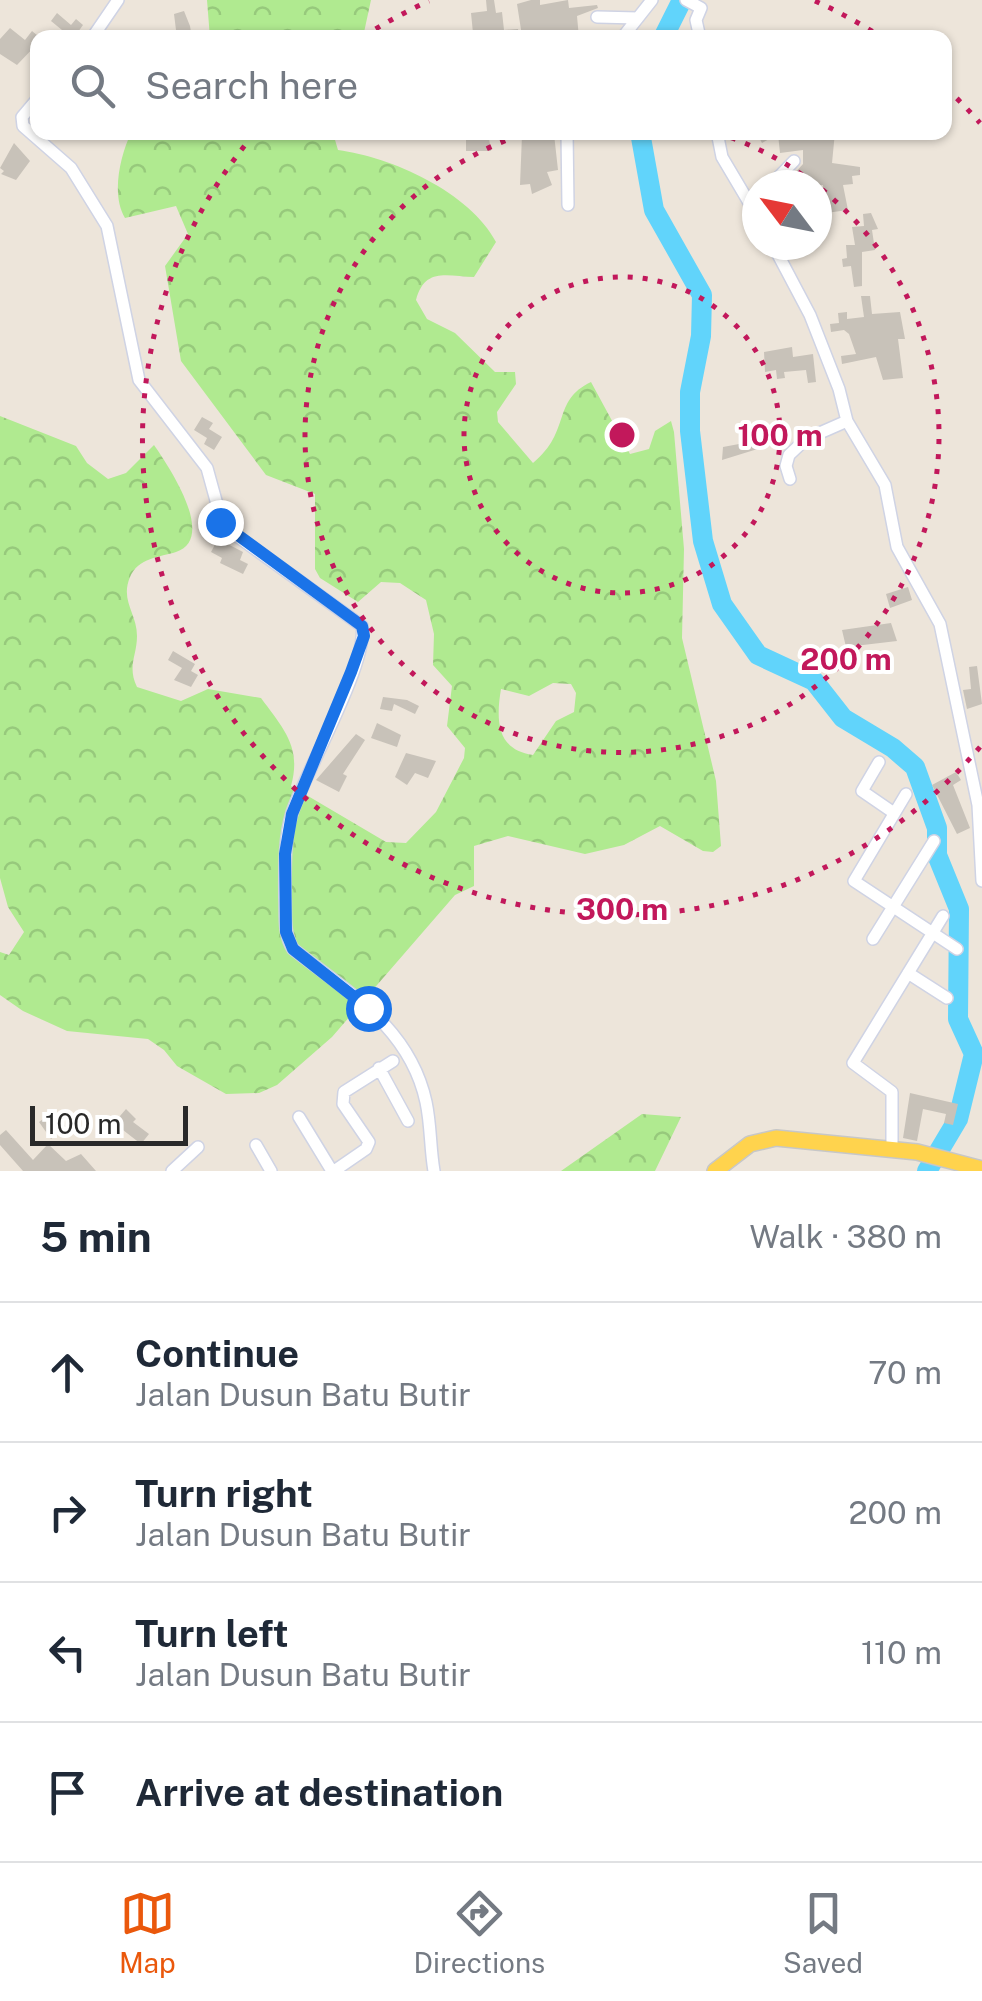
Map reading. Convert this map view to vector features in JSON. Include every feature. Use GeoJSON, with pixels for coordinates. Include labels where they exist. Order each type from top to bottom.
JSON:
{"type":"FeatureCollection","features":[{"type":"Feature","properties":{"kind":"main road"},"geometry":{"type":"LineString","coordinates":[[714,1171],[750,1144],[776,1138],[932,1154],[950,1164],[982,1170]]}},
{"type":"Feature","properties":{"kind":"street"},"geometry":{"type":"LineString","coordinates":[[97,30],[118,0]]}},
{"type":"Feature","properties":{"kind":"street"},"geometry":{"type":"LineString","coordinates":[[628,30],[652,0]]}},
{"type":"Feature","properties":{"kind":"street"},"geometry":{"type":"LineString","coordinates":[[698,30],[693,4],[713,0]]}},
{"type":"Feature","properties":{"kind":"street"},"geometry":{"type":"LineString","coordinates":[[598,17],[638,18]]}},
{"type":"Feature","properties":{"kind":"street"},"geometry":{"type":"LineString","coordinates":[[30,108],[22,117],[23,126],[30,132]]}},
{"type":"Feature","properties":{"kind":"street"},"geometry":{"type":"LineString","coordinates":[[39,140],[71,168],[108,226],[139,380],[207,468],[220,522],[362,626],[364,636],[351,672],[292,814],[285,854],[286,932],[293,949],[382,1019],[404,1043],[427,1105],[434,1171]]}},
{"type":"Feature","properties":{"kind":"street"},"geometry":{"type":"LineString","coordinates":[[567,140],[568,206]]}},
{"type":"Feature","properties":{"kind":"street"},"geometry":{"type":"LineString","coordinates":[[719,140],[722,157],[742,187]]}},
{"type":"Feature","properties":{"kind":"street"},"geometry":{"type":"LineString","coordinates":[[785,170],[794,161]]}},
{"type":"Feature","properties":{"kind":"street"},"geometry":{"type":"LineString","coordinates":[[782,260],[810,314],[840,389],[847,421],[884,485],[897,547],[940,624],[978,805],[982,881]]}},
{"type":"Feature","properties":{"kind":"street"},"geometry":{"type":"LineString","coordinates":[[790,479],[786,466],[795,448],[847,421]]}},
{"type":"Feature","properties":{"kind":"street"},"geometry":{"type":"LineString","coordinates":[[878,762],[862,791],[894,813]]}},
{"type":"Feature","properties":{"kind":"street"},"geometry":{"type":"LineString","coordinates":[[906,794],[854,878],[859,887],[957,949]]}},
{"type":"Feature","properties":{"kind":"street"},"geometry":{"type":"LineString","coordinates":[[874,939],[934,842]]}},
{"type":"Feature","properties":{"kind":"street"},"geometry":{"type":"LineString","coordinates":[[892,1150],[892,1092],[853,1063],[943,916]]}},
{"type":"Feature","properties":{"kind":"street"},"geometry":{"type":"LineString","coordinates":[[908,973],[947,998]]}},
{"type":"Feature","properties":{"kind":"street"},"geometry":{"type":"LineString","coordinates":[[298,1118],[333,1171],[366,1149],[368,1142],[342,1104],[344,1092],[393,1060]]}},
{"type":"Feature","properties":{"kind":"street"},"geometry":{"type":"LineString","coordinates":[[379,1068],[408,1121]]}},
{"type":"Feature","properties":{"kind":"street"},"geometry":{"type":"LineString","coordinates":[[256,1145],[271,1171]]}},
{"type":"Feature","properties":{"kind":"street"},"geometry":{"type":"LineString","coordinates":[[172,1171],[198,1147]]}},
{"type":"Feature","properties":{"kind":"green space"},"geometry":{"type":"Polygon","coordinates":[[[207,0],[371,0],[365,30],[209,30],[207,0]]]}},
{"type":"Feature","properties":{"kind":"green space"},"geometry":{"type":"Polygon","coordinates":[[[128,140],[335,140],[338,150],[381,160],[427,180],[468,208],[496,242],[474,277],[432,278],[425,282],[416,300],[427,319],[455,333],[495,372],[515,372],[516,384],[497,412],[498,422],[533,463],[553,440],[571,398],[591,382],[630,454],[649,449],[655,431],[671,421],[674,432],[684,549],[682,638],[716,781],[721,846],[713,852],[703,851],[660,826],[624,845],[585,854],[508,836],[474,846],[474,886],[455,895],[332,1037],[277,1085],[259,1093],[226,1094],[177,1066],[148,1039],[67,1031],[23,1011],[0,995],[0,952],[9,955],[24,932],[8,907],[0,878],[0,416],[76,446],[87,463],[108,479],[126,473],[154,445],[178,484],[191,517],[188,544],[138,566],[127,585],[136,628],[133,667],[137,687],[181,701],[208,689],[261,698],[292,749],[291,786],[386,842],[406,843],[436,812],[464,758],[465,748],[447,726],[452,686],[433,665],[434,634],[426,600],[400,583],[381,582],[358,602],[320,578],[315,569],[315,494],[266,475],[181,361],[165,266],[188,234],[176,206],[125,218],[118,198],[128,140]],[[553,683],[529,696],[501,689],[499,722],[505,740],[521,752],[533,755],[556,721],[574,712],[576,693],[571,684],[553,683]]]}},
{"type":"Feature","properties":{"kind":"green space"},"geometry":{"type":"Polygon","coordinates":[[[642,1114],[681,1117],[655,1171],[561,1171],[642,1114]]]}},
{"type":"Feature","properties":{"kind":"building"},"geometry":{"type":"Polygon","coordinates":[[[486,0],[494,0],[496,13],[502,12],[504,30],[473,30],[471,13],[487,11],[486,0]]]}},
{"type":"Feature","properties":{"kind":"building"},"geometry":{"type":"Polygon","coordinates":[[[568,0],[569,8],[598,8],[577,16],[578,30],[521,30],[517,4],[568,0]]]}},
{"type":"Feature","properties":{"kind":"building"},"geometry":{"type":"Polygon","coordinates":[[[184,11],[191,30],[176,30],[174,14],[184,11]]]}},
{"type":"Feature","properties":{"kind":"building"},"geometry":{"type":"Polygon","coordinates":[[[57,13],[71,25],[76,19],[83,25],[79,30],[62,30],[51,21],[57,13]]]}},
{"type":"Feature","properties":{"kind":"building"},"geometry":{"type":"Polygon","coordinates":[[[10,28],[25,40],[30,34],[30,51],[17,65],[0,54],[0,39],[10,28]]]}},
{"type":"Feature","properties":{"kind":"building"},"geometry":{"type":"Polygon","coordinates":[[[466,140],[489,140],[491,151],[466,151],[466,140]]]}},
{"type":"Feature","properties":{"kind":"building"},"geometry":{"type":"Polygon","coordinates":[[[522,140],[555,140],[558,170],[547,172],[552,185],[532,194],[530,184],[520,185],[522,140]]]}},
{"type":"Feature","properties":{"kind":"building"},"geometry":{"type":"Polygon","coordinates":[[[779,140],[834,140],[832,163],[860,167],[860,175],[852,176],[853,184],[843,185],[848,210],[832,212],[832,170],[798,170],[803,164],[803,150],[780,153],[779,140]]]}},
{"type":"Feature","properties":{"kind":"building"},"geometry":{"type":"Polygon","coordinates":[[[14,143],[30,161],[16,180],[1,174],[4,171],[0,168],[14,143]]]}},
{"type":"Feature","properties":{"kind":"building"},"geometry":{"type":"Polygon","coordinates":[[[871,213],[878,229],[872,230],[875,250],[862,252],[862,286],[854,287],[851,266],[843,267],[842,259],[847,258],[846,245],[855,245],[852,227],[864,226],[863,214],[871,213]]]}},
{"type":"Feature","properties":{"kind":"building"},"geometry":{"type":"Polygon","coordinates":[[[861,296],[870,296],[872,314],[900,312],[905,339],[898,339],[903,378],[883,380],[876,357],[842,364],[841,356],[856,354],[849,334],[844,330],[831,332],[830,324],[839,323],[838,313],[847,312],[847,319],[864,317],[861,296]]]}},
{"type":"Feature","properties":{"kind":"building"},"geometry":{"type":"Polygon","coordinates":[[[792,347],[793,357],[813,354],[816,382],[808,383],[806,370],[784,372],[785,378],[777,379],[776,370],[765,372],[764,352],[792,347]]]}},
{"type":"Feature","properties":{"kind":"building"},"geometry":{"type":"Polygon","coordinates":[[[202,417],[213,423],[209,429],[222,437],[214,450],[204,444],[207,438],[194,430],[202,417]]]}},
{"type":"Feature","properties":{"kind":"building"},"geometry":{"type":"Polygon","coordinates":[[[763,437],[767,446],[722,460],[723,447],[740,447],[763,437]]]}},
{"type":"Feature","properties":{"kind":"building"},"geometry":{"type":"Polygon","coordinates":[[[218,539],[243,552],[240,560],[248,564],[243,574],[220,563],[222,558],[211,552],[218,539]]]}},
{"type":"Feature","properties":{"kind":"building"},"geometry":{"type":"Polygon","coordinates":[[[908,587],[912,600],[890,608],[886,594],[908,587]]]}},
{"type":"Feature","properties":{"kind":"building"},"geometry":{"type":"Polygon","coordinates":[[[891,623],[897,641],[846,647],[842,630],[891,623]]]}},
{"type":"Feature","properties":{"kind":"building"},"geometry":{"type":"Polygon","coordinates":[[[173,651],[195,664],[191,671],[198,675],[191,687],[174,680],[182,668],[168,660],[173,651]]]}},
{"type":"Feature","properties":{"kind":"building"},"geometry":{"type":"Polygon","coordinates":[[[977,666],[982,704],[967,709],[963,690],[971,689],[969,667],[977,666]]]}},
{"type":"Feature","properties":{"kind":"building"},"geometry":{"type":"Polygon","coordinates":[[[383,697],[419,706],[415,714],[394,704],[392,711],[380,709],[383,697]]]}},
{"type":"Feature","properties":{"kind":"building"},"geometry":{"type":"Polygon","coordinates":[[[377,723],[401,735],[397,747],[371,738],[377,723]]]}},
{"type":"Feature","properties":{"kind":"building"},"geometry":{"type":"Polygon","coordinates":[[[356,734],[365,740],[343,774],[347,776],[339,792],[316,780],[356,734]]]}},
{"type":"Feature","properties":{"kind":"building"},"geometry":{"type":"Polygon","coordinates":[[[406,753],[436,761],[428,778],[415,773],[407,785],[395,777],[406,753]]]}},
{"type":"Feature","properties":{"kind":"building"},"geometry":{"type":"Polygon","coordinates":[[[956,772],[961,780],[953,785],[970,828],[957,834],[932,785],[956,772]]]}},
{"type":"Feature","properties":{"kind":"building"},"geometry":{"type":"Polygon","coordinates":[[[910,1093],[958,1104],[953,1125],[944,1123],[946,1114],[923,1109],[917,1141],[903,1138],[910,1093]]]}},
{"type":"Feature","properties":{"kind":"building"},"geometry":{"type":"Polygon","coordinates":[[[126,1109],[136,1119],[133,1122],[149,1134],[141,1144],[114,1123],[126,1109]]]}},
{"type":"Feature","properties":{"kind":"building"},"geometry":{"type":"Polygon","coordinates":[[[54,1111],[66,1127],[51,1139],[39,1122],[54,1111]]]}},
{"type":"Feature","properties":{"kind":"building"},"geometry":{"type":"Polygon","coordinates":[[[6,1130],[33,1160],[48,1144],[66,1161],[81,1154],[96,1171],[23,1171],[0,1145],[0,1135],[6,1130]]]}},
{"type":"Feature","properties":{"kind":"waterway"},"geometry":{"type":"LineString","coordinates":[[667,30],[682,0]]}},
{"type":"Feature","properties":{"kind":"waterway"},"geometry":{"type":"LineString","coordinates":[[641,140],[654,210],[702,295],[701,336],[690,392],[690,431],[703,541],[722,604],[758,655],[814,681],[843,718],[893,748],[915,767],[937,828],[937,855],[959,909],[958,1019],[974,1054],[958,1119],[927,1171]]}},
{"type":"Feature","properties":{"kind":"route"},"geometry":{"type":"LineString","coordinates":[[220,522],[362,626],[364,636],[351,672],[292,814],[285,854],[286,932],[293,949],[368,1008]]}}]}
